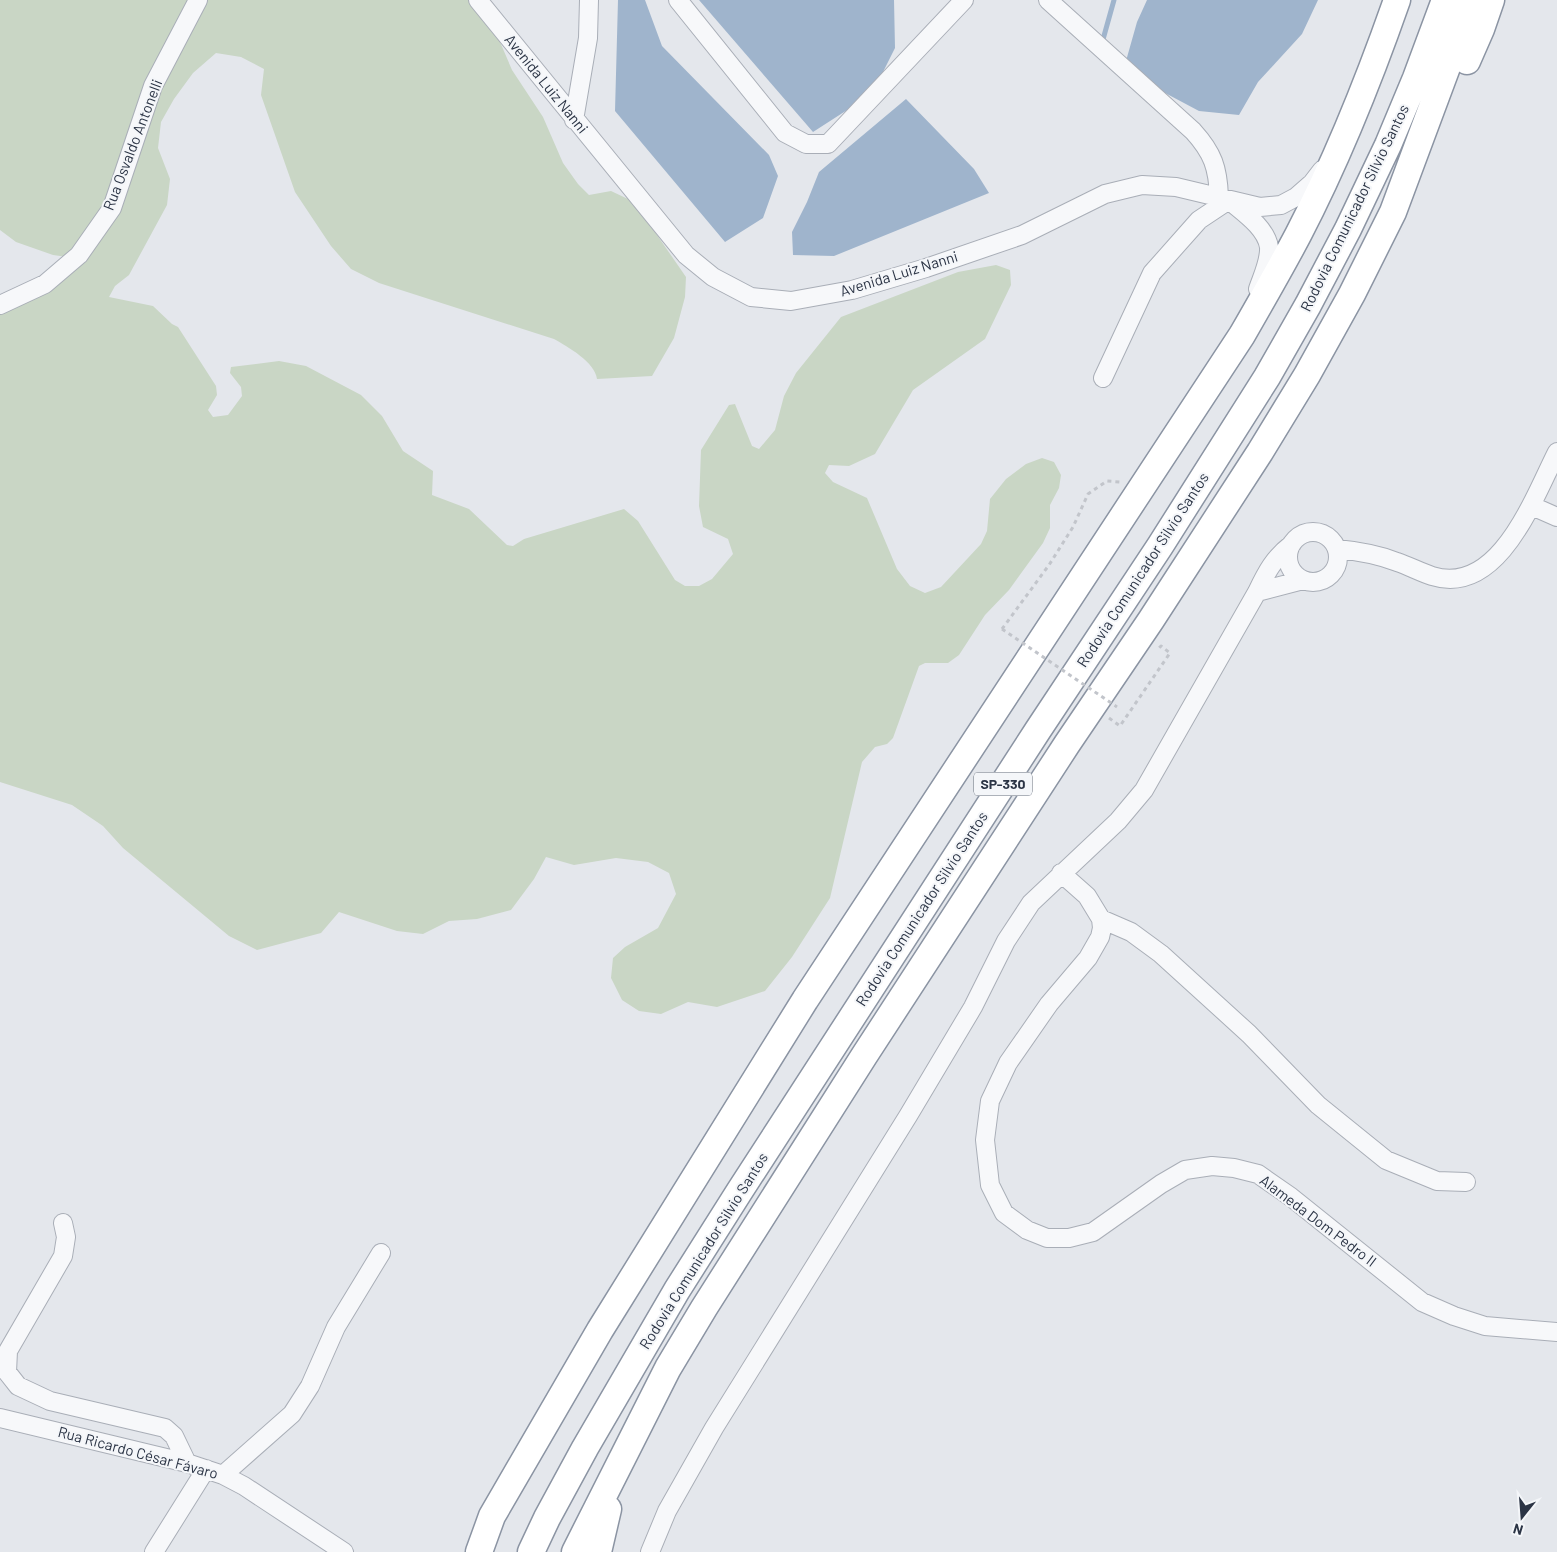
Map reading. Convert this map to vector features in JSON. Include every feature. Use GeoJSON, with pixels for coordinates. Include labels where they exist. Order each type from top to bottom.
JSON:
{"type":"FeatureCollection","features":[{"type":"Feature","properties":{"kind":"highway"},"geometry":{"type":"LineString","coordinates":[[479,1552],[492,1516],[600,1330],[805,1000],[1242,335],[1298,235],[1340,147],[1381,46],[1396,0]]}},
{"type":"Feature","properties":{"kind":"highway","name":"Rodovia Comunicador Silvio Santos"},"geometry":{"type":"LineString","coordinates":[[532,1552],[547,1518],[585,1448],[682,1282],[1006,779],[1160,546],[1267,377],[1313,297],[1388,145],[1416,78],[1445,0]]}},
{"type":"Feature","properties":{"kind":"highway","name":"Rodovia Comunicador Silvio Santos"},"geometry":{"type":"LineString","coordinates":[[575,1552],[668,1368],[704,1308],[869,1048],[1105,707],[1151,620],[1260,452],[1307,375],[1352,294],[1393,212],[1472,0]]}},
{"type":"Feature","properties":{"kind":"highway"},"geometry":{"type":"LineString","coordinates":[[1393,212],[1456,85],[1481,29],[1491,0]]}},
{"type":"Feature","properties":{"kind":"highway"},"geometry":{"type":"LineString","coordinates":[[598,1552],[606,1515],[634,1434]]}},
{"type":"Feature","properties":{"kind":"street","name":"Rua Osvaldo Antonelli"},"geometry":{"type":"LineString","coordinates":[[0,305],[45,284],[79,255],[112,208],[153,86],[198,0]]}},
{"type":"Feature","properties":{"kind":"street","name":"Avenida Luiz Nanni"},"geometry":{"type":"LineString","coordinates":[[478,0],[686,255],[713,277],[751,297],[791,301],[852,290],[926,268],[1022,235],[1105,194],[1142,185],[1176,188],[1260,207],[1281,206],[1296,197],[1312,183],[1340,147]]}},
{"type":"Feature","properties":{"kind":"street"},"geometry":{"type":"LineString","coordinates":[[574,120],[588,38],[589,0]]}},
{"type":"Feature","properties":{"kind":"street"},"geometry":{"type":"LineString","coordinates":[[678,0],[785,133],[806,144],[828,144],[964,0]]}},
{"type":"Feature","properties":{"kind":"street"},"geometry":{"type":"LineString","coordinates":[[1048,0],[1193,131],[1206,146],[1218,175],[1224,199],[1250,220],[1264,235],[1269,248],[1266,265],[1242,335]]}},
{"type":"Feature","properties":{"kind":"street"},"geometry":{"type":"LineString","coordinates":[[1103,378],[1152,273],[1200,220],[1224,199]]}},
{"type":"Feature","properties":{"kind":"street"},"geometry":{"type":"LineString","coordinates":[[1337,549],[1363,552],[1395,561],[1434,577],[1459,578],[1479,571],[1498,557],[1532,506],[1557,452]]}},
{"type":"Feature","properties":{"kind":"street"},"geometry":{"type":"LineString","coordinates":[[1532,506],[1557,517]]}},
{"type":"Feature","properties":{"kind":"street"},"geometry":{"type":"LineString","coordinates":[[650,1552],[667,1511],[714,1428],[908,1116],[973,1007],[1006,941],[1031,903],[1118,821],[1144,790],[1257,592],[1270,565],[1279,554],[1304,534],[1320,533],[1333,542],[1337,549],[1338,557],[1334,572],[1320,581],[1303,580],[1296,575],[1288,560],[1292,544]]}},
{"type":"Feature","properties":{"kind":"street"},"geometry":{"type":"LineString","coordinates":[[1257,592],[1303,580]]}},
{"type":"Feature","properties":{"kind":"street"},"geometry":{"type":"LineString","coordinates":[[1062,873],[1087,896],[1101,919],[1131,932],[1161,954],[1249,1034],[1318,1105],[1386,1160],[1436,1181],[1466,1182]]}},
{"type":"Feature","properties":{"kind":"street","name":"Alameda Dom Pedro II"},"geometry":{"type":"LineString","coordinates":[[1101,919],[1100,937],[1088,958],[1049,1004],[1008,1063],[990,1101],[985,1140],[990,1185],[1004,1213],[1027,1230],[1047,1238],[1069,1238],[1093,1232],[1161,1184],[1185,1170],[1212,1166],[1234,1168],[1258,1174],[1291,1197],[1422,1302],[1454,1316],[1485,1326],[1557,1332]]}},
{"type":"Feature","properties":{"kind":"street"},"geometry":{"type":"LineString","coordinates":[[63,1223],[66,1237],[64,1256],[8,1350],[7,1372],[18,1386],[50,1401],[165,1428],[174,1436],[187,1463]]}},
{"type":"Feature","properties":{"kind":"street"},"geometry":{"type":"LineString","coordinates":[[224,1475],[292,1414],[310,1386],[336,1327],[381,1254]]}},
{"type":"Feature","properties":{"kind":"street","name":"Rua Ricardo César Fávaro"},"geometry":{"type":"LineString","coordinates":[[0,1418],[187,1463],[224,1475],[244,1486],[344,1552]]}},
{"type":"Feature","properties":{"kind":"street"},"geometry":{"type":"LineString","coordinates":[[154,1552],[206,1469]]}},
{"type":"Feature","properties":{"kind":"street"},"geometry":{"type":"LineString","coordinates":[[470,1552],[492,1516]]}},
{"type":"Feature","properties":{"kind":"path"},"geometry":{"type":"LineString","coordinates":[[1144,484],[1107,481],[1088,494],[1073,527],[1054,558],[1002,629],[1105,707],[1120,726],[1170,653],[1161,646],[1156,654]]}},
{"type":"Feature","properties":{"kind":"path"},"geometry":{"type":"LineString","coordinates":[[1105,707],[1122,700]]}},
{"type":"Feature","properties":{"kind":"green space"},"geometry":{"type":"Polygon","coordinates":[[[0,0],[482,0],[512,70],[543,117],[563,163],[578,184],[589,195],[611,191],[628,199],[648,222],[686,277],[685,297],[674,338],[652,376],[597,379],[586,361],[554,339],[379,283],[351,269],[331,246],[295,192],[261,95],[264,69],[241,57],[216,53],[193,73],[174,99],[161,122],[158,148],[170,179],[167,205],[129,275],[115,286],[109,297],[153,306],[172,324],[178,327],[216,386],[217,395],[208,410],[213,417],[228,415],[242,396],[241,387],[230,373],[231,367],[279,361],[306,366],[361,395],[382,416],[403,451],[433,471],[432,495],[469,509],[507,545],[513,546],[524,539],[624,509],[638,521],[675,580],[685,586],[699,586],[712,579],[733,554],[728,539],[703,527],[699,506],[701,450],[729,405],[735,404],[752,446],[759,449],[775,430],[784,396],[796,373],[841,317],[958,272],[996,265],[1010,270],[1011,285],[985,339],[913,390],[875,454],[849,466],[829,465],[825,473],[833,482],[867,498],[897,569],[910,586],[925,593],[941,587],[981,544],[987,531],[990,499],[1006,479],[1026,464],[1042,458],[1054,462],[1061,475],[1059,488],[1050,505],[1050,528],[1043,543],[1009,590],[985,615],[959,655],[948,663],[925,663],[919,666],[893,738],[887,744],[875,747],[862,762],[830,898],[792,957],[765,991],[717,1007],[688,1002],[661,1014],[639,1011],[622,1000],[611,978],[613,958],[625,947],[658,928],[676,894],[669,873],[648,862],[616,858],[574,865],[546,857],[534,879],[511,910],[477,919],[449,921],[423,934],[397,931],[339,912],[321,933],[257,950],[229,936],[123,848],[103,826],[72,805],[0,782],[0,300],[39,291],[70,275],[82,259],[53,255],[16,242],[0,230],[0,0]]]}},
{"type":"Feature","properties":{"kind":"water"},"geometry":{"type":"Polygon","coordinates":[[[618,0],[645,0],[662,46],[769,155],[778,176],[763,218],[725,242],[615,111],[618,0]]]}},
{"type":"Feature","properties":{"kind":"water"},"geometry":{"type":"Polygon","coordinates":[[[699,0],[894,0],[895,48],[872,94],[813,132],[699,0]]]}},
{"type":"Feature","properties":{"kind":"water"},"geometry":{"type":"Polygon","coordinates":[[[1147,0],[1318,0],[1302,34],[1258,82],[1239,115],[1199,111],[1135,77],[1124,68],[1137,22],[1147,0]]]}},
{"type":"Feature","properties":{"kind":"water"},"geometry":{"type":"Polygon","coordinates":[[[906,99],[974,169],[989,193],[834,256],[793,255],[792,232],[819,172],[906,99]]]}},
{"type":"Feature","properties":{"kind":"waterway"},"geometry":{"type":"LineString","coordinates":[[1102,43],[1114,0]]}}]}
